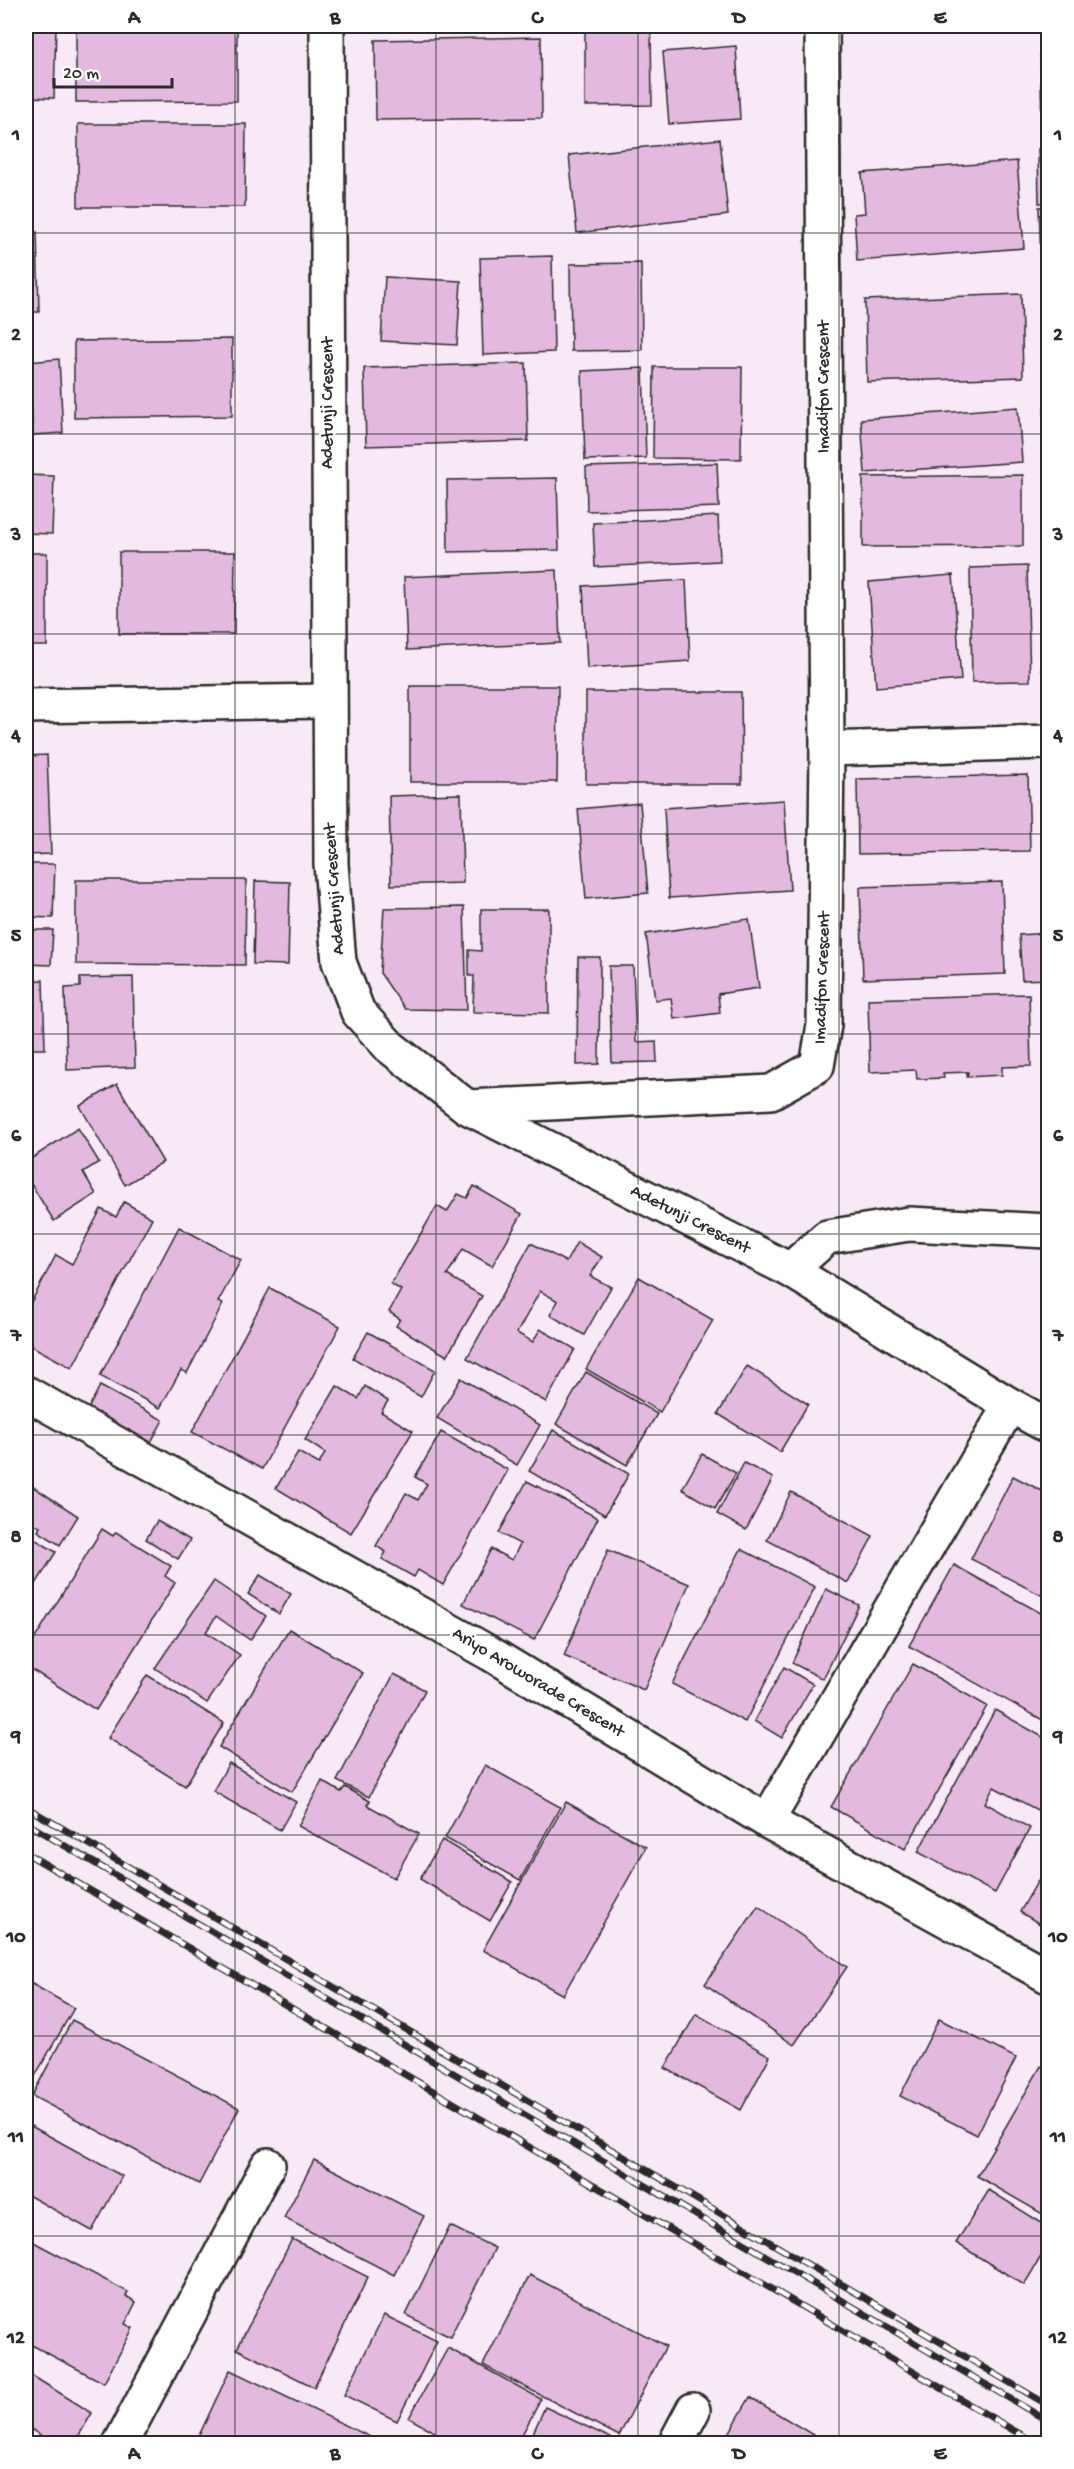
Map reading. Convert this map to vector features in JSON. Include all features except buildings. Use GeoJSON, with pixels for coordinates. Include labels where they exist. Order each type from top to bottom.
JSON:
{"type":"FeatureCollection","features":[{"type":"Feature","properties":{"kind":"street","name":"Adetunji Crescent"},"geometry":{"type":"LineString","coordinates":[[327,26],[331,864],[339,962],[358,1012],[390,1047],[467,1107],[790,1270],[1048,1426]]}},
{"type":"Feature","properties":{"kind":"street","name":"Imadifon Crescent"},"geometry":{"type":"LineString","coordinates":[[467,1107],[771,1092],[818,1066],[825,1025],[827,749],[822,26]]}},
{"type":"Feature","properties":{"kind":"street"},"geometry":{"type":"LineString","coordinates":[[26,706],[329,701]]}},
{"type":"Feature","properties":{"kind":"street"},"geometry":{"type":"LineString","coordinates":[[827,749],[1048,742]]}},
{"type":"Feature","properties":{"kind":"street"},"geometry":{"type":"LineString","coordinates":[[790,1270],[827,1237],[909,1224],[1048,1231]]}},
{"type":"Feature","properties":{"kind":"street","name":"Ariyo Aroworade Crescent"},"geometry":{"type":"LineString","coordinates":[[26,1393],[491,1654],[767,1821],[1048,1976]]}},
{"type":"Feature","properties":{"kind":"street"},"geometry":{"type":"LineString","coordinates":[[767,1821],[1010,1405]]}},
{"type":"Feature","properties":{"kind":"street"},"geometry":{"type":"LineString","coordinates":[[120,2444],[268,2165]]}},
{"type":"Feature","properties":{"kind":"street"},"geometry":{"type":"LineString","coordinates":[[675,2444],[693,2410]]}},
{"type":"Feature","properties":{"kind":"railway"},"geometry":{"type":"LineString","coordinates":[[26,1807],[1048,2405]]}},
{"type":"Feature","properties":{"kind":"railway"},"geometry":{"type":"LineString","coordinates":[[26,1823],[1048,2421]]}},
{"type":"Feature","properties":{"kind":"railway"},"geometry":{"type":"LineString","coordinates":[[26,1853],[1037,2444]]}}]}
